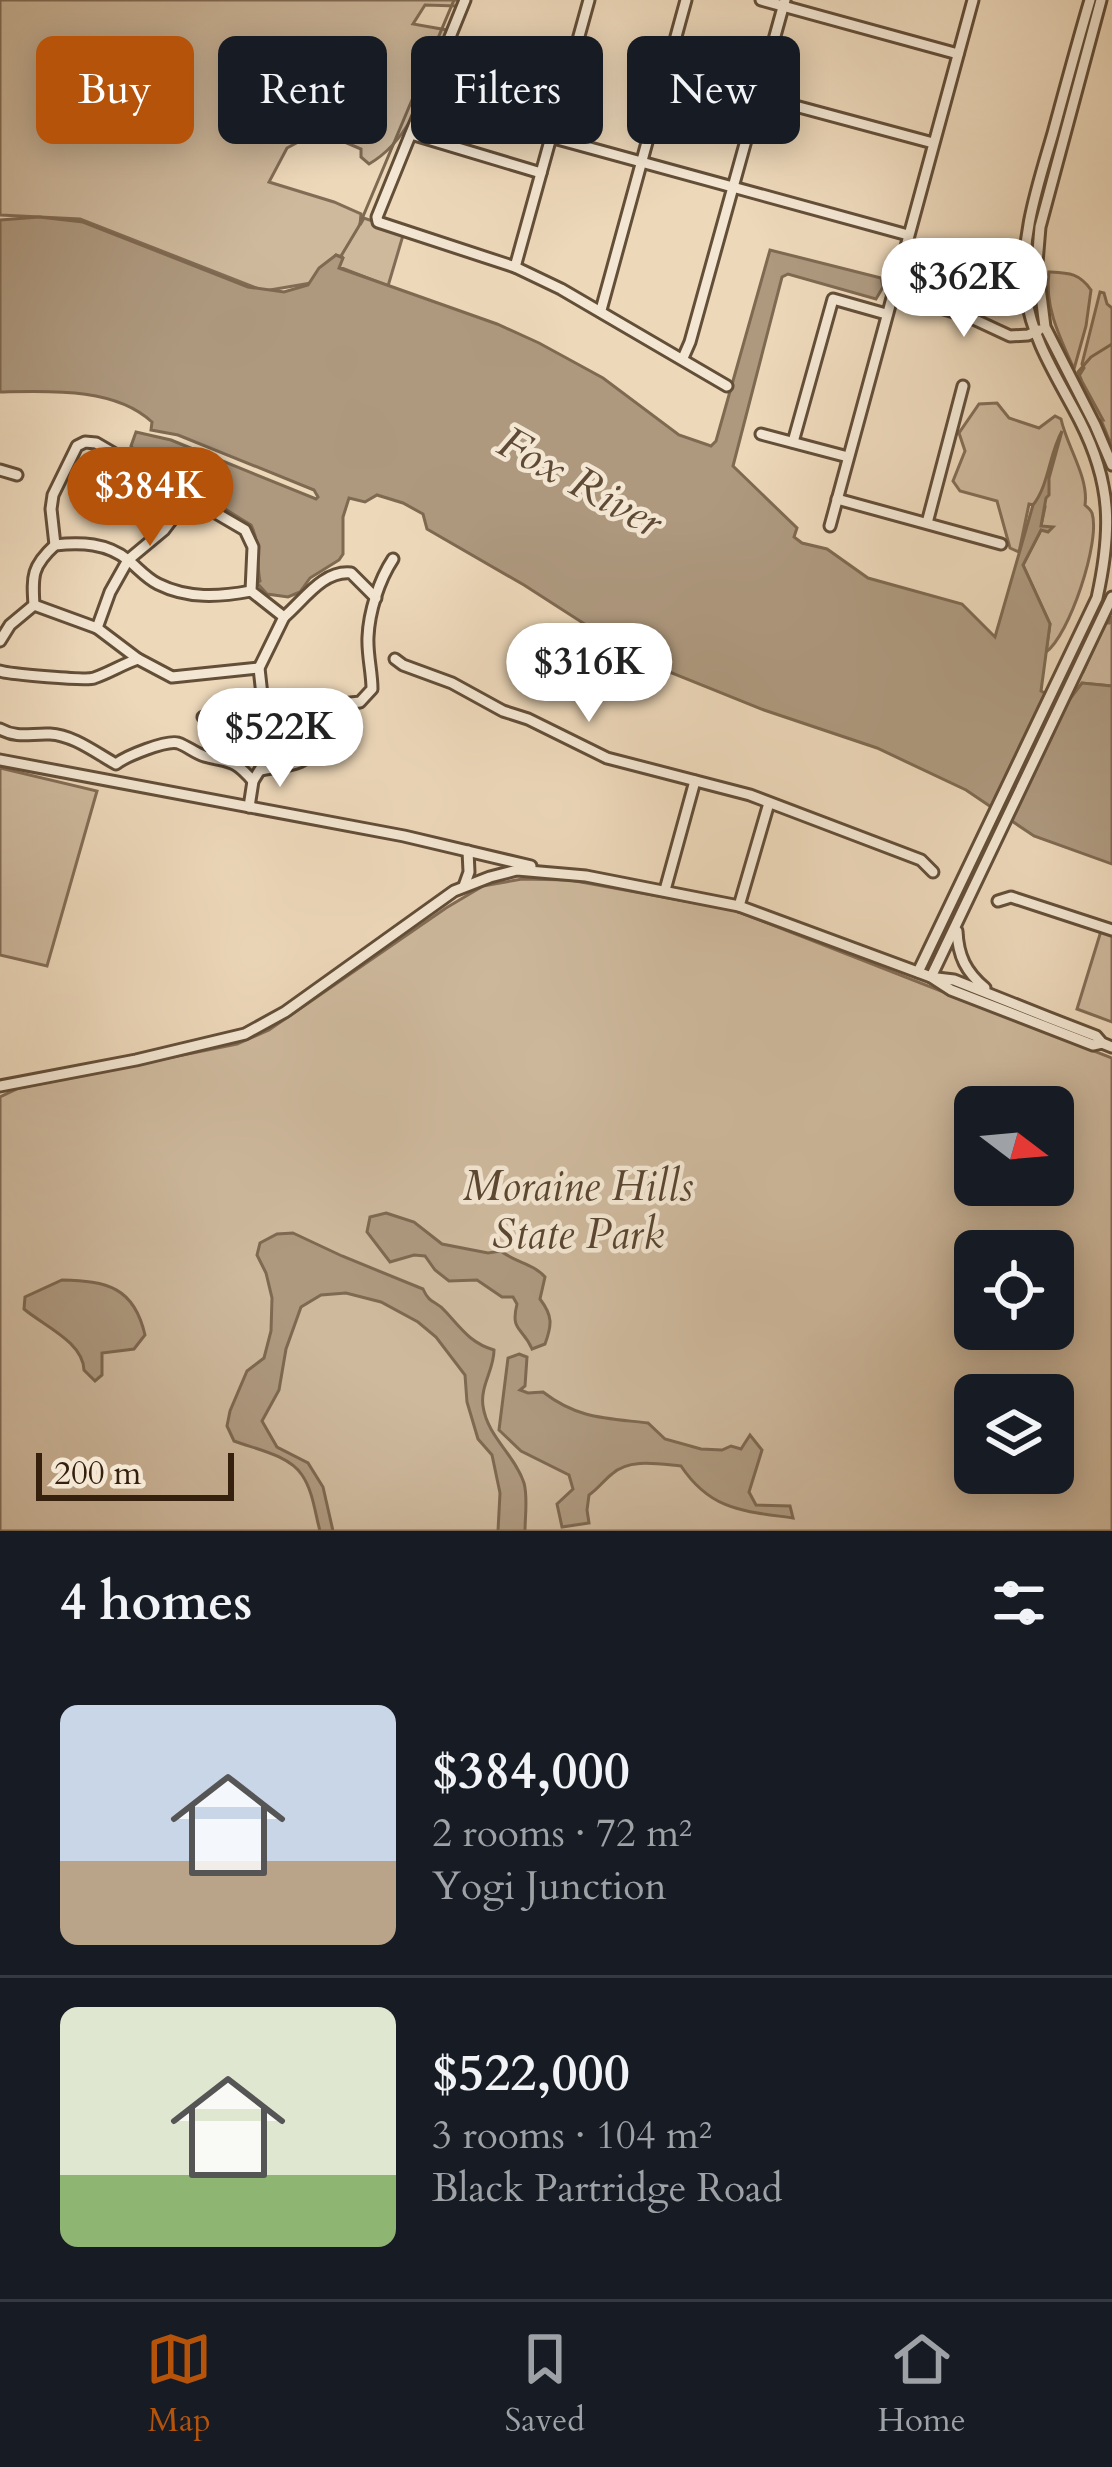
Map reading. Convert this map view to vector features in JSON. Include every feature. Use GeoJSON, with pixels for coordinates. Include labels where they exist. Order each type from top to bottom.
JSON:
{"type":"FeatureCollection","features":[{"type":"Feature","properties":{"kind":"street"},"geometry":{"type":"LineString","coordinates":[[451,36],[466,0]]}},
{"type":"Feature","properties":{"kind":"street"},"geometry":{"type":"LineString","coordinates":[[579,36],[589,0]]}},
{"type":"Feature","properties":{"kind":"street"},"geometry":{"type":"LineString","coordinates":[[601,310],[686,0]]}},
{"type":"Feature","properties":{"kind":"street"},"geometry":{"type":"LineString","coordinates":[[761,0],[958,54]]}},
{"type":"Feature","properties":{"kind":"street"},"geometry":{"type":"LineString","coordinates":[[830,526],[973,0]]}},
{"type":"Feature","properties":{"kind":"street"},"geometry":{"type":"LineString","coordinates":[[918,972],[1097,598],[1110,539],[1099,463],[1026,295],[1028,224],[1090,0]]}},
{"type":"Feature","properties":{"kind":"street"},"geometry":{"type":"LineString","coordinates":[[1101,0],[1040,227],[1037,263],[1040,330],[1095,425],[1112,465]]}},
{"type":"Feature","properties":{"kind":"street"},"geometry":{"type":"LineString","coordinates":[[775,36],[784,3]]}},
{"type":"Feature","properties":{"kind":"street"},"geometry":{"type":"LineString","coordinates":[[800,107],[933,143]]}},
{"type":"Feature","properties":{"kind":"street"},"geometry":{"type":"LineString","coordinates":[[411,134],[379,222],[515,267],[601,310],[727,386]]}},
{"type":"Feature","properties":{"kind":"street"},"geometry":{"type":"LineString","coordinates":[[444,144],[541,173]]}},
{"type":"Feature","properties":{"kind":"street"},"geometry":{"type":"LineString","coordinates":[[515,267],[548,144]]}},
{"type":"Feature","properties":{"kind":"street"},"geometry":{"type":"LineString","coordinates":[[576,144],[908,236]]}},
{"type":"Feature","properties":{"kind":"street"},"geometry":{"type":"LineString","coordinates":[[682,358],[745,144]]}},
{"type":"Feature","properties":{"kind":"street"},"geometry":{"type":"LineString","coordinates":[[892,293],[967,316],[1010,336],[1040,330]]}},
{"type":"Feature","properties":{"kind":"street"},"geometry":{"type":"LineString","coordinates":[[793,442],[833,299],[886,314]]}},
{"type":"Feature","properties":{"kind":"street"},"geometry":{"type":"LineString","coordinates":[[927,523],[963,386]]}},
{"type":"Feature","properties":{"kind":"street"},"geometry":{"type":"LineString","coordinates":[[761,434],[848,457]]}},
{"type":"Feature","properties":{"kind":"street"},"geometry":{"type":"LineString","coordinates":[[55,545],[53,495],[77,446],[96,443],[245,530],[253,547],[251,591]]}},
{"type":"Feature","properties":{"kind":"street"},"geometry":{"type":"LineString","coordinates":[[0,470],[17,475]]}},
{"type":"Feature","properties":{"kind":"street"},"geometry":{"type":"LineString","coordinates":[[97,628],[128,560],[164,530],[188,497]]}},
{"type":"Feature","properties":{"kind":"street"},"geometry":{"type":"LineString","coordinates":[[837,499],[1001,544]]}},
{"type":"Feature","properties":{"kind":"street"},"geometry":{"type":"LineString","coordinates":[[34,605],[32,577],[41,560],[55,545],[83,544],[107,548],[150,580],[182,593],[218,597],[251,591],[284,616]]}},
{"type":"Feature","properties":{"kind":"street"},"geometry":{"type":"LineString","coordinates":[[261,770],[313,754],[316,710],[360,702],[372,688],[368,636],[376,598],[393,559]]}},
{"type":"Feature","properties":{"kind":"street"},"geometry":{"type":"LineString","coordinates":[[249,807],[253,781],[268,749],[259,668],[284,616],[329,576],[340,572],[351,572],[376,598]]}},
{"type":"Feature","properties":{"kind":"street"},"geometry":{"type":"LineString","coordinates":[[932,977],[1112,597]]}},
{"type":"Feature","properties":{"kind":"street"},"geometry":{"type":"LineString","coordinates":[[34,605],[97,628],[172,677],[259,668]]}},
{"type":"Feature","properties":{"kind":"street"},"geometry":{"type":"LineString","coordinates":[[0,641],[10,625],[34,605]]}},
{"type":"Feature","properties":{"kind":"street"},"geometry":{"type":"LineString","coordinates":[[0,671],[87,680],[138,659]]}},
{"type":"Feature","properties":{"kind":"street"},"geometry":{"type":"LineString","coordinates":[[395,659],[607,758],[750,795],[921,860],[933,872]]}},
{"type":"Feature","properties":{"kind":"street"},"geometry":{"type":"LineString","coordinates":[[203,717],[261,704]]}},
{"type":"Feature","properties":{"kind":"street"},"geometry":{"type":"LineString","coordinates":[[0,729],[14,736],[68,738],[116,764]]}},
{"type":"Feature","properties":{"kind":"street"},"geometry":{"type":"LineString","coordinates":[[112,780],[116,764],[137,751],[168,742],[239,764],[253,781]]}},
{"type":"Feature","properties":{"kind":"street"},"geometry":{"type":"LineString","coordinates":[[0,760],[739,906],[932,977],[954,980],[1096,1036],[1107,1045]]}},
{"type":"Feature","properties":{"kind":"street"},"geometry":{"type":"LineString","coordinates":[[665,890],[695,782]]}},
{"type":"Feature","properties":{"kind":"street"},"geometry":{"type":"LineString","coordinates":[[739,906],[769,803]]}},
{"type":"Feature","properties":{"kind":"street"},"geometry":{"type":"LineString","coordinates":[[464,887],[468,851]]}},
{"type":"Feature","properties":{"kind":"street"},"geometry":{"type":"LineString","coordinates":[[0,1086],[245,1034],[285,1012],[454,891],[517,870],[548,871]]}},
{"type":"Feature","properties":{"kind":"street"},"geometry":{"type":"LineString","coordinates":[[998,901],[1011,897],[1112,930]]}},
{"type":"Feature","properties":{"kind":"street"},"geometry":{"type":"LineString","coordinates":[[957,924],[965,969],[1005,1001]]}},
{"type":"Feature","properties":{"kind":"street"},"geometry":{"type":"LineString","coordinates":[[932,977],[951,990],[1093,1045],[1107,1045]]}},
{"type":"Feature","properties":{"kind":"green space"},"geometry":{"type":"Polygon","coordinates":[[[0,0],[460,0],[457,6],[425,5],[413,24],[447,30],[445,36],[411,36],[411,118],[398,138],[369,164],[361,157],[361,149],[349,144],[387,144],[387,36],[218,36],[218,144],[295,144],[287,148],[269,182],[361,214],[360,225],[364,218],[404,232],[388,286],[339,267],[342,257],[336,255],[311,283],[264,291],[80,219],[0,215],[0,0]]]}},
{"type":"Feature","properties":{"kind":"green space"},"geometry":{"type":"Polygon","coordinates":[[[1049,272],[1073,275],[1091,290],[1074,369],[1051,309],[1049,272]]]}},
{"type":"Feature","properties":{"kind":"green space"},"geometry":{"type":"Polygon","coordinates":[[[1100,292],[1112,308],[1112,447],[1079,376],[1100,292]]]}},
{"type":"Feature","properties":{"kind":"green space"},"geometry":{"type":"Polygon","coordinates":[[[997,403],[1009,418],[1039,428],[1055,416],[1061,419],[1084,484],[1085,505],[1092,513],[1092,544],[1081,587],[1064,627],[1046,652],[1050,624],[1023,565],[1041,530],[1047,528],[1041,526],[1045,507],[1029,504],[1019,552],[1010,548],[997,501],[960,491],[953,481],[965,451],[959,433],[979,404],[997,403]]]}},
{"type":"Feature","properties":{"kind":"green space"},"geometry":{"type":"Polygon","coordinates":[[[1112,616],[1112,686],[1082,683],[1067,704],[1059,702],[1072,677],[1083,672],[1112,616]]]}},
{"type":"Feature","properties":{"kind":"green space"},"geometry":{"type":"Polygon","coordinates":[[[0,768],[97,791],[47,966],[0,955],[0,768]]]}},
{"type":"Feature","properties":{"kind":"green space","name":"Moraine Hills State Park"},"geometry":{"type":"Polygon","coordinates":[[[522,879],[570,880],[734,910],[1112,1058],[1112,1531],[0,1531],[0,1097],[19,1088],[237,1044],[269,1030],[483,886],[522,879]]]}},
{"type":"Feature","properties":{"kind":"green space"},"geometry":{"type":"Polygon","coordinates":[[[1101,931],[1112,935],[1112,1022],[1077,1009],[1101,931]]]}},
{"type":"Feature","properties":{"kind":"water","name":"Fox River"},"geometry":{"type":"Polygon","coordinates":[[[39,217],[83,222],[248,287],[284,292],[308,285],[336,255],[343,258],[339,268],[539,343],[603,378],[679,435],[711,446],[770,250],[881,278],[883,287],[876,299],[788,274],[782,277],[733,466],[797,528],[794,537],[802,543],[827,549],[868,578],[962,604],[995,637],[1033,505],[1062,431],[1041,526],[1053,527],[1048,532],[1041,530],[1023,565],[1050,624],[1041,691],[1066,704],[1082,683],[1112,686],[1112,864],[1034,836],[966,790],[877,748],[642,661],[427,529],[423,514],[403,503],[377,495],[365,502],[349,498],[339,560],[310,578],[300,592],[288,597],[267,594],[257,583],[257,546],[251,525],[139,456],[131,446],[136,432],[171,440],[316,499],[314,490],[178,435],[151,430],[152,422],[119,402],[80,394],[0,392],[0,220],[39,217]]]}},
{"type":"Feature","properties":{"kind":"water"},"geometry":{"type":"Polygon","coordinates":[[[386,1213],[414,1222],[442,1244],[501,1251],[545,1277],[540,1299],[550,1321],[545,1344],[532,1349],[516,1325],[513,1297],[502,1297],[477,1280],[449,1281],[425,1256],[390,1262],[367,1232],[370,1217],[386,1213]]]}},
{"type":"Feature","properties":{"kind":"water"},"geometry":{"type":"Polygon","coordinates":[[[293,1233],[423,1289],[467,1334],[494,1350],[483,1406],[490,1427],[524,1483],[525,1531],[498,1531],[500,1493],[492,1455],[478,1439],[465,1375],[436,1337],[381,1302],[346,1293],[321,1295],[301,1307],[286,1349],[279,1390],[262,1421],[277,1447],[308,1463],[323,1487],[333,1531],[320,1531],[309,1488],[296,1468],[234,1441],[227,1426],[230,1411],[247,1371],[264,1358],[271,1331],[272,1298],[257,1255],[260,1243],[277,1234],[293,1233]]]}},
{"type":"Feature","properties":{"kind":"water"},"geometry":{"type":"Polygon","coordinates":[[[62,1280],[116,1290],[134,1306],[140,1319],[145,1335],[134,1349],[102,1353],[102,1375],[95,1381],[70,1343],[24,1309],[25,1297],[62,1280]]]}},
{"type":"Feature","properties":{"kind":"water"},"geometry":{"type":"Polygon","coordinates":[[[527,1357],[525,1386],[520,1390],[543,1392],[581,1412],[648,1423],[665,1439],[701,1449],[741,1449],[750,1435],[762,1450],[749,1492],[756,1505],[790,1506],[793,1518],[730,1506],[704,1492],[681,1466],[645,1463],[619,1469],[589,1495],[589,1523],[562,1527],[557,1504],[573,1489],[569,1475],[521,1451],[499,1430],[508,1358],[527,1357]]]}},
{"type":"Feature","properties":{"kind":"waterway"},"geometry":{"type":"LineString","coordinates":[[341,256],[359,226],[454,0]]}},
{"type":"Feature","properties":{"kind":"waterway"},"geometry":{"type":"LineString","coordinates":[[1081,379],[1078,372],[1091,357],[1112,344]]}}]}
